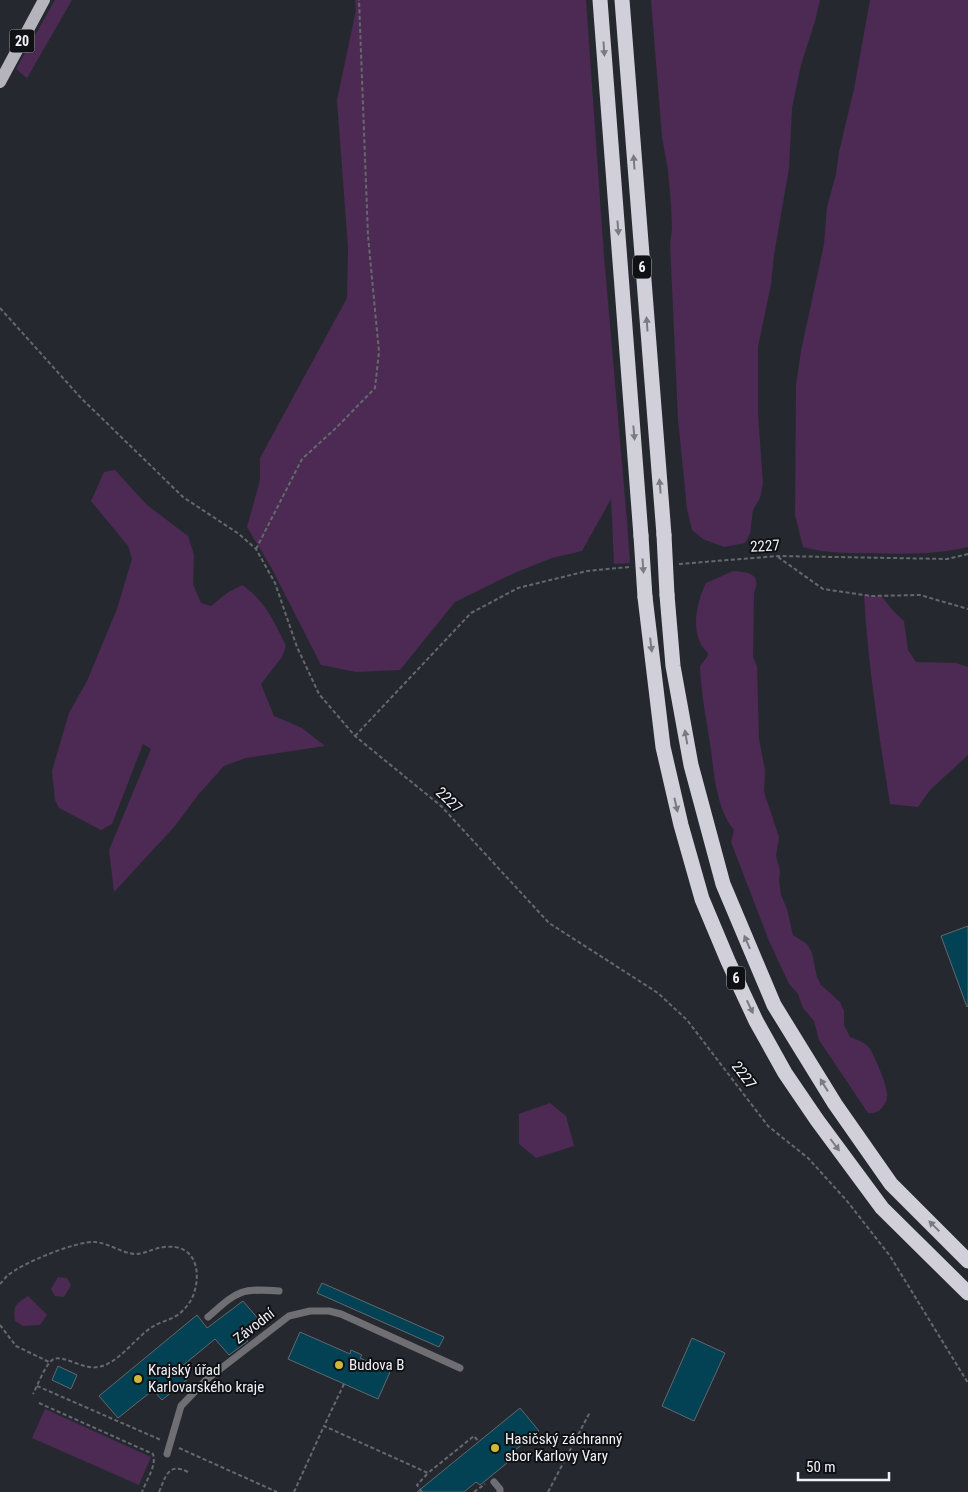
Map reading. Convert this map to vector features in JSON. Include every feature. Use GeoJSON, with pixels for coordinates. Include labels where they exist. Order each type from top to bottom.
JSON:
{"type":"FeatureCollection","features":[{"type":"Feature","properties":{"kind":"highway","name":"6"},"geometry":{"type":"LineString","coordinates":[[600,0],[645,596],[663,747],[681,826],[702,899],[728,962],[756,1021],[785,1073],[882,1208],[968,1293]]}},
{"type":"Feature","properties":{"kind":"highway","name":"6"},"geometry":{"type":"LineString","coordinates":[[622,0],[673,666],[691,765],[722,884],[774,1005],[835,1104],[891,1184],[968,1261]]}},
{"type":"Feature","properties":{"kind":"main road","name":"20"},"geometry":{"type":"LineString","coordinates":[[0,82],[44,0]]}},
{"type":"Feature","properties":{"kind":"lane"},"geometry":{"type":"LineString","coordinates":[[208,1317],[240,1292],[254,1289],[279,1291]]}},
{"type":"Feature","properties":{"kind":"lane","name":"Závodní"},"geometry":{"type":"LineString","coordinates":[[167,1454],[181,1406],[206,1380],[288,1316],[310,1311],[341,1314],[460,1368]]}},
{"type":"Feature","properties":{"kind":"lane"},"geometry":{"type":"LineString","coordinates":[[494,1482],[500,1489],[500,1492]]}},
{"type":"Feature","properties":{"kind":"path"},"geometry":{"type":"LineString","coordinates":[[0,308],[81,398],[183,497],[239,534],[256,549],[302,459],[375,388],[379,352],[368,236],[359,0]]}},
{"type":"Feature","properties":{"kind":"path","name":"2227"},"geometry":{"type":"LineString","coordinates":[[256,549],[275,583],[297,647],[319,694],[355,736],[441,806],[549,923],[658,993],[687,1020],[768,1126],[808,1158],[847,1201],[890,1256],[968,1383]]}},
{"type":"Feature","properties":{"kind":"path","name":"2227"},"geometry":{"type":"LineString","coordinates":[[676,564],[778,556],[947,559],[968,554]]}},
{"type":"Feature","properties":{"kind":"path"},"geometry":{"type":"LineString","coordinates":[[778,556],[824,589],[871,596],[920,595],[968,609]]}},
{"type":"Feature","properties":{"kind":"path"},"geometry":{"type":"LineString","coordinates":[[355,736],[471,613],[518,588],[586,571],[629,567]]}},
{"type":"Feature","properties":{"kind":"path"},"geometry":{"type":"LineString","coordinates":[[0,1284],[7,1276],[34,1260],[81,1244],[96,1242],[134,1254],[164,1247],[176,1247],[188,1252],[195,1261],[197,1268],[193,1296],[186,1308],[177,1315],[151,1328],[110,1363],[99,1367],[87,1368],[55,1358],[49,1362],[33,1394]]}},
{"type":"Feature","properties":{"kind":"path"},"geometry":{"type":"LineString","coordinates":[[0,1325],[16,1346],[49,1362]]}},
{"type":"Feature","properties":{"kind":"path"},"geometry":{"type":"LineString","coordinates":[[294,1492],[344,1384]]}},
{"type":"Feature","properties":{"kind":"path"},"geometry":{"type":"LineString","coordinates":[[37,1386],[277,1492]]}},
{"type":"Feature","properties":{"kind":"path"},"geometry":{"type":"LineString","coordinates":[[39,1403],[153,1454],[155,1460],[142,1492]]}},
{"type":"Feature","properties":{"kind":"path"},"geometry":{"type":"LineString","coordinates":[[548,1492],[590,1412]]}},
{"type":"Feature","properties":{"kind":"path"},"geometry":{"type":"LineString","coordinates":[[324,1426],[428,1473]]}},
{"type":"Feature","properties":{"kind":"path"},"geometry":{"type":"LineString","coordinates":[[422,1492],[417,1485],[428,1473],[474,1436],[478,1442]]}},
{"type":"Feature","properties":{"kind":"path"},"geometry":{"type":"LineString","coordinates":[[159,1492],[168,1472],[172,1469],[180,1468],[188,1472]]}},
{"type":"Feature","properties":{"kind":"path"},"geometry":{"type":"LineString","coordinates":[[474,1492],[487,1483],[485,1481]]}},
{"type":"Feature","properties":{"kind":"shaded area"},"geometry":{"type":"Polygon","coordinates":[[[55,0],[72,0],[27,78],[16,69],[55,0]]]}},
{"type":"Feature","properties":{"kind":"shaded area"},"geometry":{"type":"Polygon","coordinates":[[[355,0],[586,0],[604,256],[630,563],[614,564],[611,499],[582,551],[552,558],[514,573],[455,602],[400,670],[356,672],[321,665],[271,567],[247,527],[260,480],[260,458],[347,298],[348,248],[337,100],[356,10],[355,0]]]}},
{"type":"Feature","properties":{"kind":"shaded area"},"geometry":{"type":"Polygon","coordinates":[[[651,0],[820,0],[801,65],[792,108],[789,168],[771,284],[758,347],[758,414],[763,484],[760,498],[753,510],[750,534],[745,543],[724,547],[703,539],[692,530],[687,509],[678,419],[670,243],[672,229],[671,205],[668,170],[662,137],[651,0]]]}},
{"type":"Feature","properties":{"kind":"shaded area"},"geometry":{"type":"Polygon","coordinates":[[[870,0],[968,0],[968,547],[931,553],[827,552],[803,547],[795,515],[796,385],[801,351],[824,244],[827,207],[854,89],[870,0]]]}},
{"type":"Feature","properties":{"kind":"shaded area"},"geometry":{"type":"Polygon","coordinates":[[[115,470],[147,505],[188,536],[194,555],[193,584],[201,603],[211,606],[227,593],[242,585],[263,604],[286,646],[282,657],[261,684],[274,716],[302,728],[325,746],[246,758],[224,766],[198,795],[175,826],[114,892],[109,850],[151,749],[143,744],[112,824],[101,830],[59,808],[55,800],[52,771],[69,713],[87,681],[117,609],[132,559],[128,546],[91,501],[104,472],[115,470]]]}},
{"type":"Feature","properties":{"kind":"shaded area"},"geometry":{"type":"Polygon","coordinates":[[[733,571],[749,573],[755,578],[756,582],[754,593],[753,657],[757,666],[759,739],[765,770],[764,792],[779,837],[776,856],[780,871],[781,895],[787,909],[793,935],[807,944],[812,953],[817,977],[821,985],[840,1002],[844,1011],[844,1025],[850,1037],[868,1047],[878,1066],[886,1087],[887,1097],[882,1108],[874,1113],[868,1113],[819,1040],[814,1021],[803,1008],[798,994],[789,984],[769,941],[731,842],[734,830],[728,822],[717,792],[704,708],[700,666],[708,653],[698,638],[696,619],[699,600],[706,583],[733,571]]]}},
{"type":"Feature","properties":{"kind":"shaded area"},"geometry":{"type":"Polygon","coordinates":[[[864,595],[882,597],[904,621],[908,650],[916,662],[956,663],[968,667],[968,755],[930,790],[918,807],[890,804],[871,674],[864,595]]]}},
{"type":"Feature","properties":{"kind":"shaded area"},"geometry":{"type":"Polygon","coordinates":[[[550,1103],[566,1116],[574,1146],[536,1158],[519,1144],[519,1114],[550,1103]]]}},
{"type":"Feature","properties":{"kind":"shaded area"},"geometry":{"type":"Polygon","coordinates":[[[58,1277],[67,1278],[71,1285],[64,1297],[55,1296],[51,1289],[58,1277]]]}},
{"type":"Feature","properties":{"kind":"shaded area"},"geometry":{"type":"Polygon","coordinates":[[[28,1296],[47,1315],[40,1325],[23,1326],[15,1321],[14,1312],[16,1306],[28,1296]]]}},
{"type":"Feature","properties":{"kind":"shaded area"},"geometry":{"type":"Polygon","coordinates":[[[45,1409],[151,1457],[139,1485],[32,1438],[45,1409]]]}},
{"type":"Feature","properties":{"kind":"building"},"geometry":{"type":"Polygon","coordinates":[[[968,926],[968,1006],[967,1007],[941,936],[968,926]]]}},
{"type":"Feature","properties":{"kind":"building"},"geometry":{"type":"Polygon","coordinates":[[[322,1283],[444,1337],[439,1347],[317,1293],[322,1283]]]}},
{"type":"Feature","properties":{"kind":"building"},"geometry":{"type":"Polygon","coordinates":[[[243,1301],[260,1321],[243,1335],[248,1341],[229,1355],[215,1339],[181,1367],[189,1378],[162,1400],[153,1390],[118,1418],[99,1396],[197,1315],[207,1328],[243,1301]]]}},
{"type":"Feature","properties":{"kind":"building","name":"Budova B"},"geometry":{"type":"Polygon","coordinates":[[[300,1332],[350,1354],[351,1350],[362,1355],[360,1358],[390,1372],[378,1399],[288,1359],[300,1332]]]}},
{"type":"Feature","properties":{"kind":"building"},"geometry":{"type":"Polygon","coordinates":[[[692,1338],[725,1353],[694,1421],[662,1406],[692,1338]]]}},
{"type":"Feature","properties":{"kind":"building"},"geometry":{"type":"Polygon","coordinates":[[[58,1366],[77,1375],[71,1389],[52,1380],[58,1366]]]}},
{"type":"Feature","properties":{"kind":"building"},"geometry":{"type":"Polygon","coordinates":[[[520,1408],[539,1431],[504,1459],[507,1463],[485,1481],[480,1485],[476,1482],[464,1492],[417,1492],[520,1408]]]}},
{"type":"Feature","properties":{"kind":"place","name":"Budova B"},"geometry":{"type":"Point","coordinates":[339,1365]}},
{"type":"Feature","properties":{"kind":"place","name":"Krajský úřad Karlovarského kraje"},"geometry":{"type":"Point","coordinates":[138,1379]}},
{"type":"Feature","properties":{"kind":"place","name":"Hasičský záchranný sbor Karlovy Vary"},"geometry":{"type":"Point","coordinates":[495,1448]}}]}
